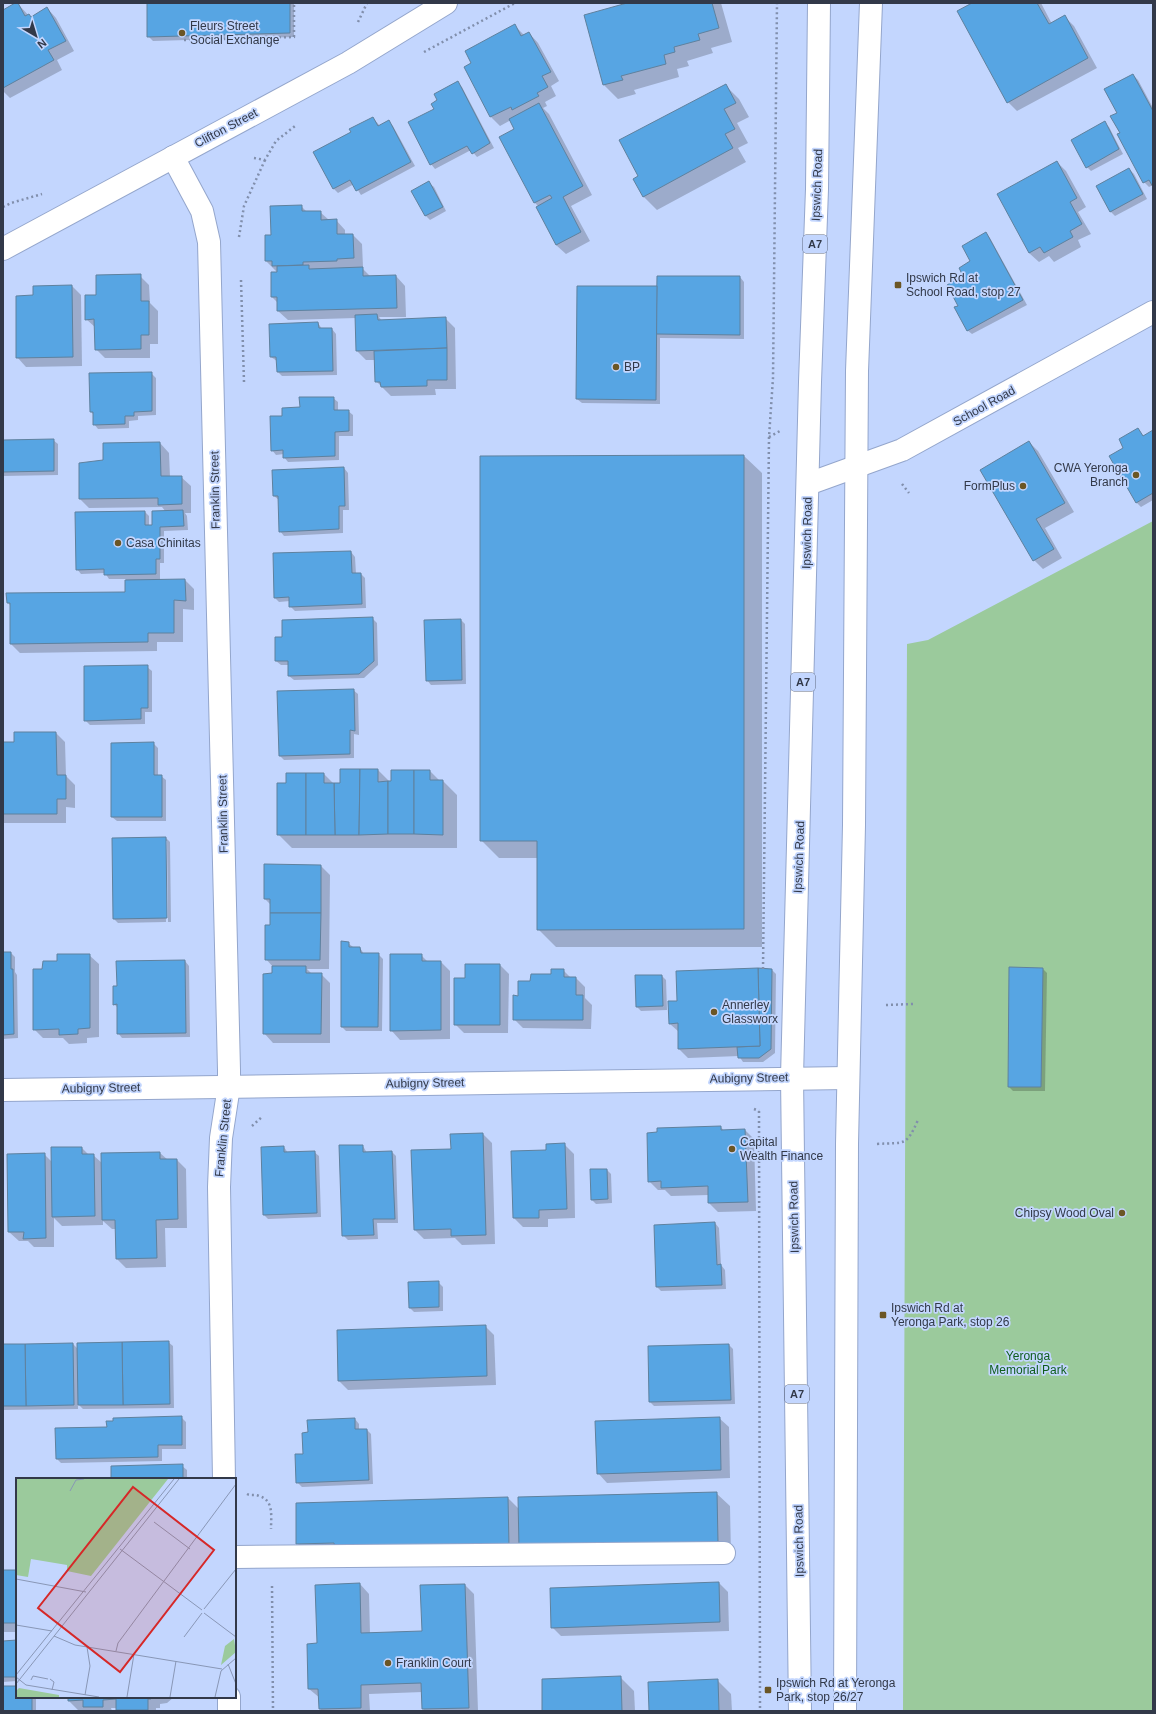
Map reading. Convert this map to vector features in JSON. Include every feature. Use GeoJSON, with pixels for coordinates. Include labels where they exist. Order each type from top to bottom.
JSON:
{"type":"FeatureCollection","features":[{"type":"Feature","properties":{"kind":"main road","name":"Clifton Street"},"geometry":{"type":"LineString","coordinates":[[3,249],[348,63],[446,3]]}},
{"type":"Feature","properties":{"kind":"main road","name":"Ipswich Road"},"geometry":{"type":"LineString","coordinates":[[800,1711],[792,1077],[817,189],[819,3]]}},
{"type":"Feature","properties":{"kind":"main road"},"geometry":{"type":"LineString","coordinates":[[845,1711],[847,1078],[854,825],[857,371],[871,3]]}},
{"type":"Feature","properties":{"kind":"main road","name":"Franklin Street"},"geometry":{"type":"LineString","coordinates":[[173,157],[202,211],[209,242],[229,1086],[221,1138],[219,1187],[224,1478]]}},
{"type":"Feature","properties":{"kind":"main road","name":"School Road"},"geometry":{"type":"LineString","coordinates":[[808,484],[902,450],[1153,312]]}},
{"type":"Feature","properties":{"kind":"main road","name":"Aubigny Street"},"geometry":{"type":"LineString","coordinates":[[3,1090],[792,1077],[847,1078]]}},
{"type":"Feature","properties":{"kind":"main road"},"geometry":{"type":"LineString","coordinates":[[236,1557],[724,1553]]}},
{"type":"Feature","properties":{"kind":"main road"},"geometry":{"type":"LineString","coordinates":[[229,1698],[229,1711]]}},
{"type":"Feature","properties":{"kind":"path"},"geometry":{"type":"LineString","coordinates":[[184,40],[294,37],[294,3]]}},
{"type":"Feature","properties":{"kind":"path"},"geometry":{"type":"LineString","coordinates":[[764,969],[769,437],[773,378],[777,3]]}},
{"type":"Feature","properties":{"kind":"path"},"geometry":{"type":"LineString","coordinates":[[239,241],[244,206],[265,160]]}},
{"type":"Feature","properties":{"kind":"path"},"geometry":{"type":"LineString","coordinates":[[240,273],[244,382]]}},
{"type":"Feature","properties":{"kind":"path"},"geometry":{"type":"LineString","coordinates":[[769,437],[782,430]]}},
{"type":"Feature","properties":{"kind":"path"},"geometry":{"type":"LineString","coordinates":[[902,484],[909,493]]}},
{"type":"Feature","properties":{"kind":"path"},"geometry":{"type":"LineString","coordinates":[[886,1005],[913,1004]]}},
{"type":"Feature","properties":{"kind":"path"},"geometry":{"type":"LineString","coordinates":[[759,1104],[760,1711]]}},
{"type":"Feature","properties":{"kind":"path"},"geometry":{"type":"LineString","coordinates":[[252,1127],[266,1113]]}},
{"type":"Feature","properties":{"kind":"path"},"geometry":{"type":"LineString","coordinates":[[877,1144],[905,1142],[909,1139],[918,1120]]}},
{"type":"Feature","properties":{"kind":"path"},"geometry":{"type":"LineString","coordinates":[[245,1490],[248,1495],[259,1496],[269,1502],[271,1510],[273,1711]]}},
{"type":"Feature","properties":{"kind":"green space","name":"Yeronga Memorial Park"},"geometry":{"type":"Polygon","coordinates":[[[1153,521],[1153,1711],[903,1711],[907,644],[928,640],[1153,521]]]}},
{"type":"Feature","properties":{"kind":"building"},"geometry":{"type":"Polygon","coordinates":[[[15,3],[18,3],[25,16],[29,14],[31,17],[47,7],[66,41],[48,50],[54,60],[3,88],[3,10],[15,3]]]}},
{"type":"Feature","properties":{"kind":"building"},"geometry":{"type":"Polygon","coordinates":[[[147,3],[290,3],[290,33],[147,37],[147,3]]]}},
{"type":"Feature","properties":{"kind":"building"},"geometry":{"type":"Polygon","coordinates":[[[627,3],[712,3],[719,28],[698,34],[700,40],[674,47],[675,52],[664,55],[666,64],[621,76],[623,80],[603,85],[584,15],[627,3]]]}},
{"type":"Feature","properties":{"kind":"building"},"geometry":{"type":"Polygon","coordinates":[[[972,3],[1037,3],[1049,24],[1065,15],[1088,58],[1007,103],[957,11],[972,3]]]}},
{"type":"Feature","properties":{"kind":"building"},"geometry":{"type":"Polygon","coordinates":[[[515,24],[521,36],[529,32],[551,72],[542,76],[548,87],[537,93],[539,96],[512,110],[511,107],[490,117],[464,67],[471,63],[465,51],[515,24]]]}},
{"type":"Feature","properties":{"kind":"building"},"geometry":{"type":"Polygon","coordinates":[[[1133,74],[1153,111],[1153,187],[1149,180],[1143,183],[1117,134],[1120,133],[1110,116],[1117,113],[1104,89],[1133,74]]]}},
{"type":"Feature","properties":{"kind":"building"},"geometry":{"type":"Polygon","coordinates":[[[458,81],[490,143],[472,154],[467,146],[430,165],[408,122],[434,109],[431,104],[437,100],[434,94],[458,81]]]}},
{"type":"Feature","properties":{"kind":"building"},"geometry":{"type":"Polygon","coordinates":[[[726,84],[736,103],[724,109],[735,129],[725,134],[733,148],[643,197],[633,179],[638,176],[619,140],[726,84]]]}},
{"type":"Feature","properties":{"kind":"building"},"geometry":{"type":"Polygon","coordinates":[[[539,103],[583,186],[563,197],[581,232],[556,245],[536,207],[552,198],[550,195],[534,203],[499,137],[514,129],[509,119],[539,103]]]}},
{"type":"Feature","properties":{"kind":"building"},"geometry":{"type":"Polygon","coordinates":[[[373,117],[378,126],[389,120],[411,162],[356,191],[350,180],[333,189],[313,152],[351,132],[349,129],[373,117]]]}},
{"type":"Feature","properties":{"kind":"building"},"geometry":{"type":"Polygon","coordinates":[[[1105,121],[1119,149],[1086,168],[1071,140],[1105,121]]]}},
{"type":"Feature","properties":{"kind":"building"},"geometry":{"type":"Polygon","coordinates":[[[1057,161],[1077,198],[1070,202],[1082,224],[1070,231],[1073,237],[1044,253],[1040,247],[1029,253],[997,194],[1057,161]]]}},
{"type":"Feature","properties":{"kind":"building"},"geometry":{"type":"Polygon","coordinates":[[[1129,168],[1143,194],[1110,212],[1096,186],[1129,168]]]}},
{"type":"Feature","properties":{"kind":"building"},"geometry":{"type":"Polygon","coordinates":[[[429,181],[443,207],[425,216],[411,191],[429,181]]]}},
{"type":"Feature","properties":{"kind":"building"},"geometry":{"type":"Polygon","coordinates":[[[302,205],[302,211],[321,211],[321,220],[337,219],[337,234],[353,234],[354,258],[337,259],[337,261],[303,262],[303,265],[272,266],[272,261],[265,261],[265,235],[271,235],[270,206],[302,205]]]}},
{"type":"Feature","properties":{"kind":"building"},"geometry":{"type":"Polygon","coordinates":[[[986,232],[1023,300],[967,331],[954,307],[958,306],[947,285],[963,276],[959,268],[970,261],[962,246],[986,232]]]}},
{"type":"Feature","properties":{"kind":"building"},"geometry":{"type":"Polygon","coordinates":[[[309,265],[309,269],[363,267],[363,276],[396,275],[397,308],[277,311],[277,297],[271,297],[271,272],[277,272],[277,266],[309,265]]]}},
{"type":"Feature","properties":{"kind":"building"},"geometry":{"type":"Polygon","coordinates":[[[141,274],[141,301],[149,301],[149,335],[141,335],[141,349],[95,350],[94,319],[85,320],[85,295],[96,295],[96,275],[141,274]]]}},
{"type":"Feature","properties":{"kind":"building"},"geometry":{"type":"Polygon","coordinates":[[[657,276],[740,276],[740,335],[656,334],[657,276]]]}},
{"type":"Feature","properties":{"kind":"building"},"geometry":{"type":"Polygon","coordinates":[[[72,285],[73,357],[16,358],[16,296],[33,295],[33,286],[72,285]]]}},
{"type":"Feature","properties":{"kind":"building","name":"BP"},"geometry":{"type":"Polygon","coordinates":[[[577,286],[657,286],[656,400],[576,399],[577,286]]]}},
{"type":"Feature","properties":{"kind":"building"},"geometry":{"type":"Polygon","coordinates":[[[377,314],[378,320],[446,317],[447,348],[356,351],[355,315],[377,314]]]}},
{"type":"Feature","properties":{"kind":"building"},"geometry":{"type":"Polygon","coordinates":[[[318,322],[319,328],[332,328],[333,371],[277,372],[276,357],[270,357],[269,324],[318,322]]]}},
{"type":"Feature","properties":{"kind":"building"},"geometry":{"type":"Polygon","coordinates":[[[447,348],[447,380],[427,380],[427,386],[381,387],[380,382],[375,382],[374,351],[447,348]]]}},
{"type":"Feature","properties":{"kind":"building"},"geometry":{"type":"Polygon","coordinates":[[[152,372],[152,411],[134,412],[134,416],[125,416],[125,424],[93,425],[93,412],[90,412],[89,373],[152,372]]]}},
{"type":"Feature","properties":{"kind":"building"},"geometry":{"type":"Polygon","coordinates":[[[299,397],[334,397],[334,410],[349,410],[349,431],[335,432],[335,456],[283,458],[283,450],[271,451],[270,416],[282,416],[282,408],[300,407],[299,397]]]}},
{"type":"Feature","properties":{"kind":"building","name":"CWA Yeronga Branch"},"geometry":{"type":"Polygon","coordinates":[[[1138,428],[1143,436],[1153,430],[1153,493],[1136,503],[1109,456],[1123,448],[1119,439],[1138,428]]]}},
{"type":"Feature","properties":{"kind":"building"},"geometry":{"type":"Polygon","coordinates":[[[54,439],[54,471],[3,472],[3,440],[54,439]]]}},
{"type":"Feature","properties":{"kind":"building","name":"FormPlus"},"geometry":{"type":"Polygon","coordinates":[[[1029,441],[1065,503],[1036,519],[1054,549],[1033,561],[980,470],[1029,441]]]}},
{"type":"Feature","properties":{"kind":"building"},"geometry":{"type":"Polygon","coordinates":[[[160,442],[161,476],[182,476],[182,504],[158,505],[158,498],[79,499],[79,463],[103,460],[103,443],[160,442]]]}},
{"type":"Feature","properties":{"kind":"building"},"geometry":{"type":"Polygon","coordinates":[[[744,455],[744,929],[537,930],[537,841],[480,841],[480,456],[744,455]]]}},
{"type":"Feature","properties":{"kind":"building"},"geometry":{"type":"Polygon","coordinates":[[[344,467],[345,506],[339,506],[339,529],[279,532],[278,496],[273,496],[272,470],[344,467]]]}},
{"type":"Feature","properties":{"kind":"building","name":"Casa Chinitas"},"geometry":{"type":"Polygon","coordinates":[[[183,510],[184,526],[160,527],[160,559],[156,559],[156,574],[104,575],[104,569],[76,570],[75,512],[145,511],[145,525],[152,525],[152,511],[183,510]]]}},
{"type":"Feature","properties":{"kind":"building"},"geometry":{"type":"Polygon","coordinates":[[[351,551],[352,573],[361,573],[362,604],[289,607],[289,597],[274,598],[273,553],[351,551]]]}},
{"type":"Feature","properties":{"kind":"building"},"geometry":{"type":"Polygon","coordinates":[[[185,579],[186,601],[174,600],[174,633],[148,633],[148,642],[10,644],[10,603],[7,603],[6,593],[125,592],[125,580],[185,579]]]}},
{"type":"Feature","properties":{"kind":"building"},"geometry":{"type":"Polygon","coordinates":[[[373,617],[374,661],[359,674],[288,676],[288,661],[275,661],[275,637],[282,637],[282,620],[373,617]]]}},
{"type":"Feature","properties":{"kind":"building"},"geometry":{"type":"Polygon","coordinates":[[[461,619],[462,680],[426,681],[424,620],[461,619]]]}},
{"type":"Feature","properties":{"kind":"building"},"geometry":{"type":"Polygon","coordinates":[[[148,665],[148,708],[141,708],[141,719],[84,721],[84,666],[148,665]]]}},
{"type":"Feature","properties":{"kind":"building"},"geometry":{"type":"Polygon","coordinates":[[[354,689],[355,731],[350,730],[350,754],[279,756],[277,691],[354,689]]]}},
{"type":"Feature","properties":{"kind":"building"},"geometry":{"type":"Polygon","coordinates":[[[14,732],[56,732],[57,775],[66,775],[66,799],[57,799],[57,814],[3,814],[3,742],[14,742],[14,732]]]}},
{"type":"Feature","properties":{"kind":"building"},"geometry":{"type":"Polygon","coordinates":[[[154,742],[154,775],[162,775],[162,817],[111,817],[111,743],[154,742]]]}},
{"type":"Feature","properties":{"kind":"building"},"geometry":{"type":"Polygon","coordinates":[[[340,769],[360,769],[359,835],[335,835],[334,783],[340,783],[340,769]]]}},
{"type":"Feature","properties":{"kind":"building"},"geometry":{"type":"Polygon","coordinates":[[[360,769],[378,769],[378,782],[388,781],[388,834],[359,835],[360,769]]]}},
{"type":"Feature","properties":{"kind":"building"},"geometry":{"type":"Polygon","coordinates":[[[391,770],[414,770],[414,834],[388,834],[388,781],[391,781],[391,770]]]}},
{"type":"Feature","properties":{"kind":"building"},"geometry":{"type":"Polygon","coordinates":[[[414,770],[430,770],[430,780],[443,780],[443,835],[414,834],[414,770]]]}},
{"type":"Feature","properties":{"kind":"building"},"geometry":{"type":"Polygon","coordinates":[[[286,773],[306,773],[306,835],[277,835],[277,783],[286,783],[286,773]]]}},
{"type":"Feature","properties":{"kind":"building"},"geometry":{"type":"Polygon","coordinates":[[[306,773],[324,773],[324,783],[334,783],[335,835],[306,835],[306,773]]]}},
{"type":"Feature","properties":{"kind":"building"},"geometry":{"type":"Polygon","coordinates":[[[166,837],[167,918],[113,919],[112,838],[166,837]]]}},
{"type":"Feature","properties":{"kind":"building"},"geometry":{"type":"Polygon","coordinates":[[[264,864],[321,865],[321,913],[270,913],[270,899],[264,899],[264,864]]]}},
{"type":"Feature","properties":{"kind":"building"},"geometry":{"type":"Polygon","coordinates":[[[270,913],[321,913],[320,960],[265,960],[265,925],[270,925],[270,913]]]}},
{"type":"Feature","properties":{"kind":"building"},"geometry":{"type":"Polygon","coordinates":[[[341,941],[349,942],[349,947],[360,947],[361,953],[379,953],[378,1027],[341,1027],[341,941]]]}},
{"type":"Feature","properties":{"kind":"building"},"geometry":{"type":"Polygon","coordinates":[[[3,952],[11,952],[11,969],[13,969],[14,1034],[3,1035],[3,952]]]}},
{"type":"Feature","properties":{"kind":"building"},"geometry":{"type":"Polygon","coordinates":[[[57,954],[90,954],[90,1028],[78,1029],[78,1034],[59,1035],[59,1029],[33,1030],[33,969],[42,969],[43,961],[57,961],[57,954]]]}},
{"type":"Feature","properties":{"kind":"building"},"geometry":{"type":"Polygon","coordinates":[[[390,954],[422,954],[422,961],[441,961],[441,1030],[390,1031],[390,954]]]}},
{"type":"Feature","properties":{"kind":"building"},"geometry":{"type":"Polygon","coordinates":[[[185,960],[186,1033],[117,1034],[117,1004],[113,1005],[113,986],[117,986],[116,961],[185,960]]]}},
{"type":"Feature","properties":{"kind":"building"},"geometry":{"type":"Polygon","coordinates":[[[465,964],[500,964],[500,1025],[454,1025],[454,978],[465,978],[465,964]]]}},
{"type":"Feature","properties":{"kind":"building"},"geometry":{"type":"Polygon","coordinates":[[[272,966],[306,966],[306,973],[322,973],[321,1034],[263,1034],[263,974],[272,973],[272,966]]]}},
{"type":"Feature","properties":{"kind":"building"},"geometry":{"type":"Polygon","coordinates":[[[1009,967],[1043,968],[1041,1087],[1008,1087],[1009,967]]]}},
{"type":"Feature","properties":{"kind":"building"},"geometry":{"type":"Polygon","coordinates":[[[758,968],[772,969],[771,1049],[759,1058],[738,1058],[737,1047],[760,1046],[758,968]]]}},
{"type":"Feature","properties":{"kind":"building","name":"Annerley Glassworx"},"geometry":{"type":"Polygon","coordinates":[[[758,968],[760,1046],[678,1049],[678,1023],[669,1024],[668,1001],[677,1001],[676,971],[758,968]]]}},
{"type":"Feature","properties":{"kind":"building"},"geometry":{"type":"Polygon","coordinates":[[[551,969],[564,969],[564,977],[576,977],[576,995],[583,995],[583,1020],[513,1020],[513,995],[518,996],[518,981],[530,981],[531,974],[551,974],[551,969]]]}},
{"type":"Feature","properties":{"kind":"building"},"geometry":{"type":"Polygon","coordinates":[[[635,975],[662,975],[663,1006],[636,1007],[635,975]]]}},
{"type":"Feature","properties":{"kind":"building"},"geometry":{"type":"Polygon","coordinates":[[[721,1126],[721,1130],[745,1129],[748,1202],[708,1203],[708,1186],[661,1188],[661,1181],[648,1182],[647,1133],[657,1132],[657,1128],[721,1126]]]}},
{"type":"Feature","properties":{"kind":"building"},"geometry":{"type":"Polygon","coordinates":[[[483,1133],[486,1235],[451,1236],[451,1229],[414,1230],[411,1150],[451,1149],[450,1134],[483,1133]]]}},
{"type":"Feature","properties":{"kind":"building"},"geometry":{"type":"Polygon","coordinates":[[[565,1143],[567,1209],[539,1210],[539,1218],[513,1218],[511,1151],[546,1150],[546,1144],[565,1143]]]}},
{"type":"Feature","properties":{"kind":"building"},"geometry":{"type":"Polygon","coordinates":[[[339,1145],[363,1145],[363,1152],[392,1151],[395,1219],[373,1219],[374,1235],[342,1236],[339,1145]]]}},
{"type":"Feature","properties":{"kind":"building"},"geometry":{"type":"Polygon","coordinates":[[[284,1146],[284,1152],[315,1151],[317,1213],[263,1215],[261,1147],[284,1146]]]}},
{"type":"Feature","properties":{"kind":"building"},"geometry":{"type":"Polygon","coordinates":[[[51,1147],[82,1147],[82,1154],[94,1154],[95,1216],[52,1217],[51,1147]]]}},
{"type":"Feature","properties":{"kind":"building"},"geometry":{"type":"Polygon","coordinates":[[[160,1152],[160,1159],[177,1159],[178,1219],[156,1220],[157,1258],[116,1259],[115,1220],[102,1220],[101,1153],[160,1152]]]}},
{"type":"Feature","properties":{"kind":"building"},"geometry":{"type":"Polygon","coordinates":[[[45,1153],[46,1238],[23,1239],[24,1232],[8,1232],[7,1154],[45,1153]]]}},
{"type":"Feature","properties":{"kind":"building"},"geometry":{"type":"Polygon","coordinates":[[[590,1169],[607,1169],[608,1199],[591,1200],[590,1169]]]}},
{"type":"Feature","properties":{"kind":"building"},"geometry":{"type":"Polygon","coordinates":[[[715,1222],[717,1265],[721,1264],[722,1285],[656,1287],[654,1225],[715,1222]]]}},
{"type":"Feature","properties":{"kind":"building"},"geometry":{"type":"Polygon","coordinates":[[[439,1281],[439,1307],[409,1308],[408,1282],[439,1281]]]}},
{"type":"Feature","properties":{"kind":"building"},"geometry":{"type":"Polygon","coordinates":[[[486,1325],[487,1376],[338,1381],[337,1330],[486,1325]]]}},
{"type":"Feature","properties":{"kind":"building"},"geometry":{"type":"Polygon","coordinates":[[[169,1341],[170,1404],[123,1405],[122,1342],[169,1341]]]}},
{"type":"Feature","properties":{"kind":"building"},"geometry":{"type":"Polygon","coordinates":[[[122,1342],[123,1405],[78,1405],[77,1343],[122,1342]]]}},
{"type":"Feature","properties":{"kind":"building"},"geometry":{"type":"Polygon","coordinates":[[[73,1343],[74,1405],[26,1406],[25,1344],[73,1343]]]}},
{"type":"Feature","properties":{"kind":"building"},"geometry":{"type":"Polygon","coordinates":[[[3,1344],[25,1344],[26,1406],[3,1406],[3,1344]]]}},
{"type":"Feature","properties":{"kind":"building"},"geometry":{"type":"Polygon","coordinates":[[[729,1344],[731,1400],[649,1402],[648,1346],[729,1344]]]}},
{"type":"Feature","properties":{"kind":"building"},"geometry":{"type":"Polygon","coordinates":[[[182,1416],[182,1445],[158,1445],[158,1457],[56,1459],[55,1428],[107,1427],[106,1421],[113,1421],[113,1418],[182,1416]]]}},
{"type":"Feature","properties":{"kind":"building"},"geometry":{"type":"Polygon","coordinates":[[[720,1417],[721,1470],[597,1474],[595,1421],[720,1417]]]}},
{"type":"Feature","properties":{"kind":"building"},"geometry":{"type":"Polygon","coordinates":[[[355,1418],[355,1429],[367,1429],[369,1480],[296,1483],[295,1454],[303,1454],[302,1433],[308,1432],[307,1420],[355,1418]]]}},
{"type":"Feature","properties":{"kind":"building"},"geometry":{"type":"Polygon","coordinates":[[[183,1464],[183,1478],[111,1478],[111,1466],[183,1464]]]}},
{"type":"Feature","properties":{"kind":"building"},"geometry":{"type":"Polygon","coordinates":[[[717,1492],[718,1542],[519,1548],[518,1497],[717,1492]]]}},
{"type":"Feature","properties":{"kind":"building"},"geometry":{"type":"Polygon","coordinates":[[[508,1497],[509,1546],[335,1551],[334,1543],[296,1544],[296,1503],[508,1497]]]}},
{"type":"Feature","properties":{"kind":"building"},"geometry":{"type":"Polygon","coordinates":[[[3,1570],[16,1570],[16,1623],[3,1623],[3,1570]]]}},
{"type":"Feature","properties":{"kind":"building"},"geometry":{"type":"Polygon","coordinates":[[[719,1582],[720,1622],[551,1628],[550,1588],[719,1582]]]}},
{"type":"Feature","properties":{"kind":"building","name":"Franklin Court"},"geometry":{"type":"Polygon","coordinates":[[[360,1583],[361,1633],[422,1631],[420,1585],[465,1584],[469,1708],[422,1709],[421,1683],[361,1685],[361,1708],[319,1709],[318,1689],[308,1689],[307,1644],[317,1643],[315,1585],[360,1583]]]}},
{"type":"Feature","properties":{"kind":"building"},"geometry":{"type":"Polygon","coordinates":[[[16,1640],[16,1677],[3,1677],[3,1641],[16,1640]]]}},
{"type":"Feature","properties":{"kind":"building"},"geometry":{"type":"Polygon","coordinates":[[[621,1676],[622,1711],[542,1711],[542,1679],[621,1676]]]}},
{"type":"Feature","properties":{"kind":"building"},"geometry":{"type":"Polygon","coordinates":[[[718,1679],[719,1711],[649,1711],[648,1682],[718,1679]]]}},
{"type":"Feature","properties":{"kind":"building"},"geometry":{"type":"Polygon","coordinates":[[[3,1686],[16,1686],[16,1698],[32,1698],[32,1711],[3,1711],[3,1686]]]}},
{"type":"Feature","properties":{"kind":"building"},"geometry":{"type":"Polygon","coordinates":[[[68,1698],[151,1698],[148,1699],[148,1710],[116,1710],[116,1699],[103,1700],[103,1707],[83,1707],[83,1700],[68,1701],[68,1698]]]}},
{"type":"Feature","properties":{"kind":"place","name":"Fleurs Street Social Exchange"},"geometry":{"type":"Point","coordinates":[182,33]}},
{"type":"Feature","properties":{"kind":"place","name":"Ipswich Rd at School Road, stop 27"},"geometry":{"type":"Point","coordinates":[898,285]}},
{"type":"Feature","properties":{"kind":"place","name":"BP"},"geometry":{"type":"Point","coordinates":[616,367]}},
{"type":"Feature","properties":{"kind":"place","name":"CWA Yeronga Branch"},"geometry":{"type":"Point","coordinates":[1136,475]}},
{"type":"Feature","properties":{"kind":"place","name":"FormPlus"},"geometry":{"type":"Point","coordinates":[1023,486]}},
{"type":"Feature","properties":{"kind":"place","name":"Casa Chinitas"},"geometry":{"type":"Point","coordinates":[118,543]}},
{"type":"Feature","properties":{"kind":"place","name":"Annerley Glassworx"},"geometry":{"type":"Point","coordinates":[714,1012]}},
{"type":"Feature","properties":{"kind":"place","name":"Capital Wealth Finance"},"geometry":{"type":"Point","coordinates":[732,1149]}},
{"type":"Feature","properties":{"kind":"place","name":"Chipsy Wood Oval"},"geometry":{"type":"Point","coordinates":[1122,1213]}},
{"type":"Feature","properties":{"kind":"place","name":"Ipswich Rd at Yeronga Park, stop 26"},"geometry":{"type":"Point","coordinates":[883,1315]}},
{"type":"Feature","properties":{"kind":"place","name":"Franklin Court"},"geometry":{"type":"Point","coordinates":[388,1663]}},
{"type":"Feature","properties":{"kind":"place","name":"Ipswich Rd at Yeronga Park, stop 26/27"},"geometry":{"type":"Point","coordinates":[768,1690]}}]}
